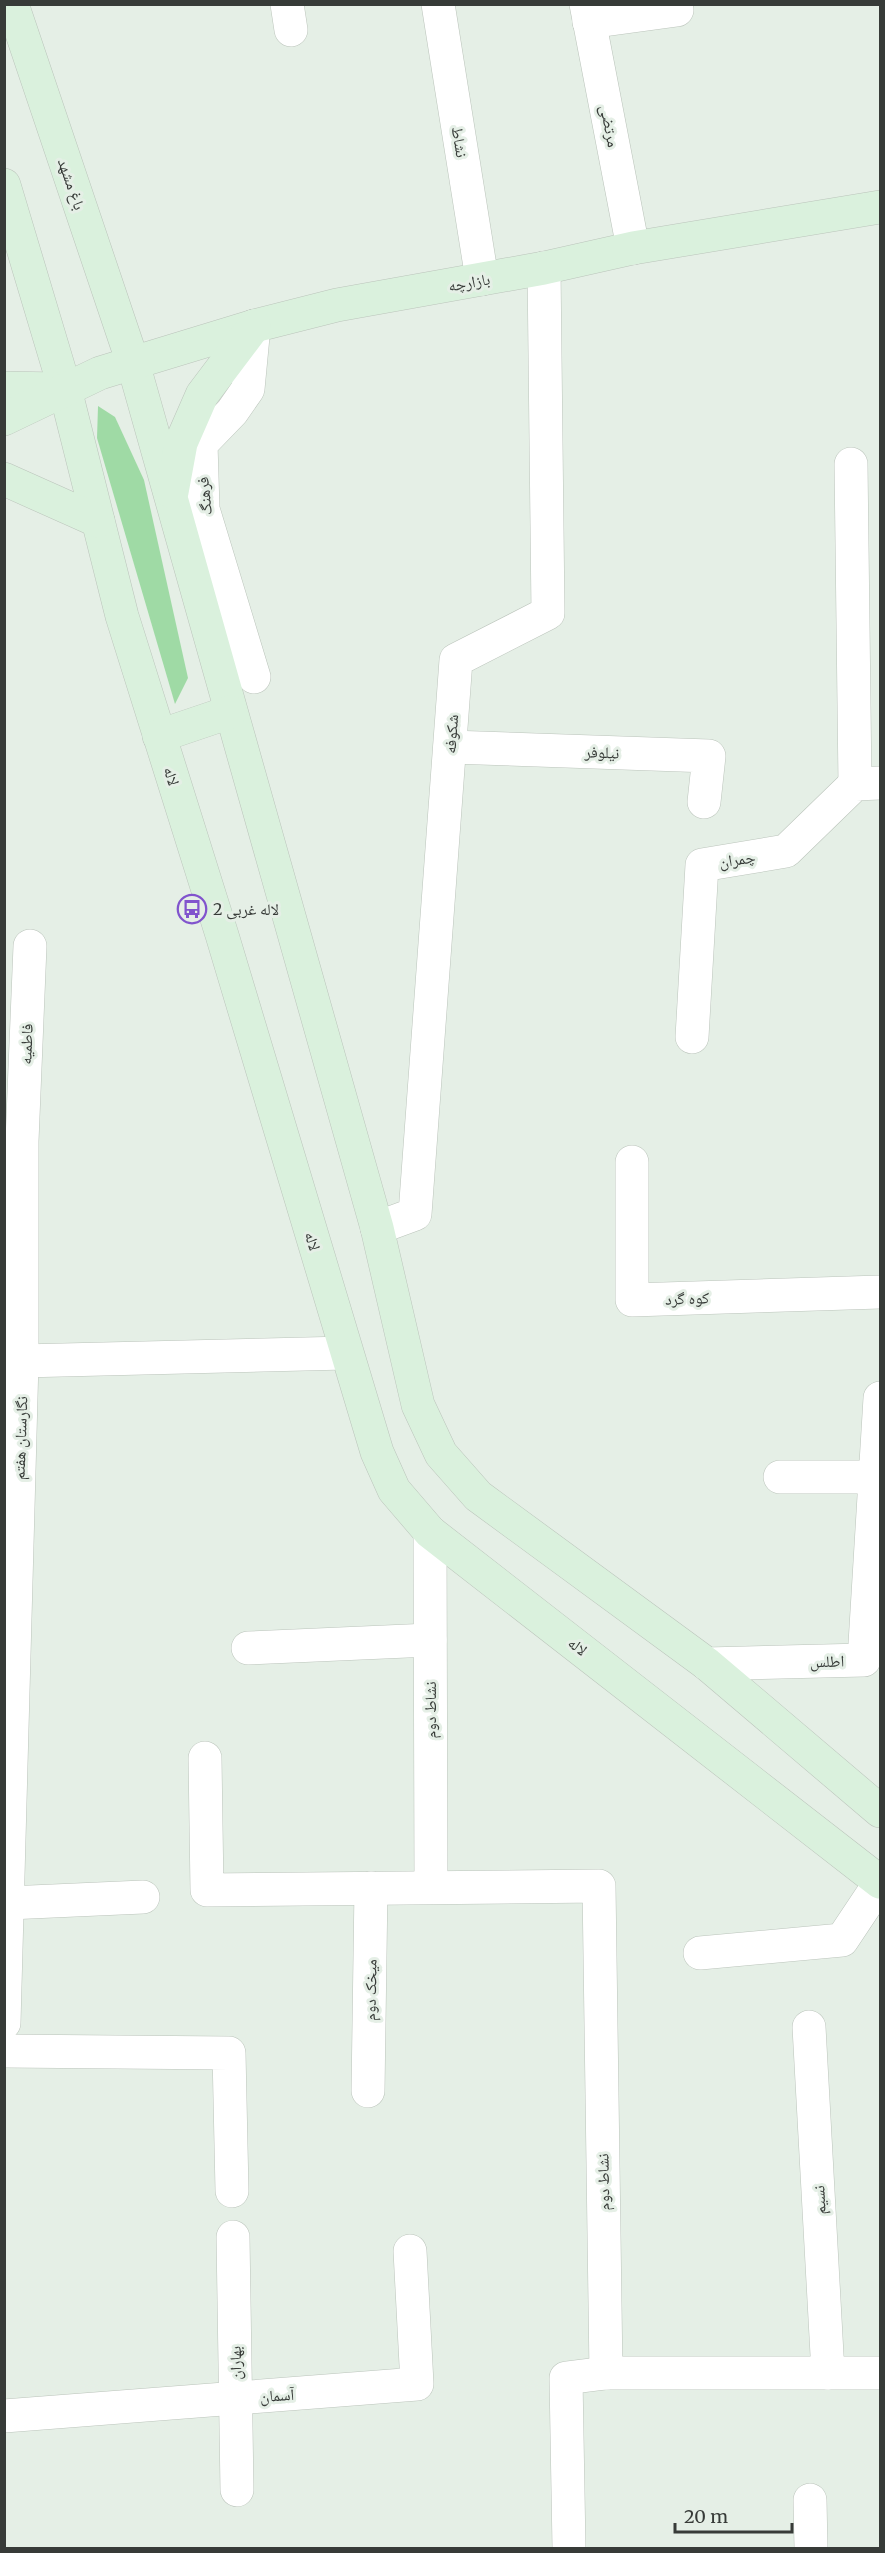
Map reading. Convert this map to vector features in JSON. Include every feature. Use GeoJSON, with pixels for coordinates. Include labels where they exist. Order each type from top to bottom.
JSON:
{"type":"FeatureCollection","features":[{"type":"Feature","properties":{"kind":"main road","name":"باغ مشهد"},"geometry":{"type":"LineString","coordinates":[[12,4],[133,363]]}},
{"type":"Feature","properties":{"kind":"main road"},"geometry":{"type":"LineString","coordinates":[[4,185],[65,389]]}},
{"type":"Feature","properties":{"kind":"main road","name":"بازارچه"},"geometry":{"type":"LineString","coordinates":[[4,418],[100,373],[254,326],[337,305],[544,268],[633,248],[880,207]]}},
{"type":"Feature","properties":{"kind":"main road"},"geometry":{"type":"LineString","coordinates":[[170,500],[181,443],[201,395],[254,326]]}},
{"type":"Feature","properties":{"kind":"main road"},"geometry":{"type":"LineString","coordinates":[[133,363],[377,1228],[418,1405],[441,1454],[478,1496],[707,1664],[880,1811]]}},
{"type":"Feature","properties":{"kind":"main road","name":"بازارچه"},"geometry":{"type":"LineString","coordinates":[[4,388],[65,389]]}},
{"type":"Feature","properties":{"kind":"main road","name":"لاله"},"geometry":{"type":"LineString","coordinates":[[65,389],[122,616],[222,935],[346,1353],[377,1452],[394,1490],[430,1532],[880,1882]]}},
{"type":"Feature","properties":{"kind":"main road"},"geometry":{"type":"LineString","coordinates":[[4,479],[98,521]]}},
{"type":"Feature","properties":{"kind":"main road"},"geometry":{"type":"LineString","coordinates":[[159,736],[230,712]]}},
{"type":"Feature","properties":{"kind":"street","name":"نشاط"},"geometry":{"type":"LineString","coordinates":[[438,4],[482,279]]}},
{"type":"Feature","properties":{"kind":"street"},"geometry":{"type":"LineString","coordinates":[[588,13],[677,10]]}},
{"type":"Feature","properties":{"kind":"street","name":"مرتضی"},"geometry":{"type":"LineString","coordinates":[[588,13],[633,248]]}},
{"type":"Feature","properties":{"kind":"street","name":"شکوفه"},"geometry":{"type":"LineString","coordinates":[[377,1228],[415,1214],[456,660],[548,613],[544,268]]}},
{"type":"Feature","properties":{"kind":"street","name":"فرهنگ"},"geometry":{"type":"LineString","coordinates":[[254,326],[248,389],[232,412],[201,444],[202,509],[254,678]]}},
{"type":"Feature","properties":{"kind":"street"},"geometry":{"type":"LineString","coordinates":[[851,464],[868,783]]}},
{"type":"Feature","properties":{"kind":"street","name":"نیلوفر"},"geometry":{"type":"LineString","coordinates":[[450,747],[709,756],[704,802]]}},
{"type":"Feature","properties":{"kind":"street","name":"چمران"},"geometry":{"type":"LineString","coordinates":[[692,1037],[702,865],[786,851],[868,783]]}},
{"type":"Feature","properties":{"kind":"street","name":"فاطمیه"},"geometry":{"type":"LineString","coordinates":[[13,1141],[30,946]]}},
{"type":"Feature","properties":{"kind":"street","name":"نگارستان هفتم"},"geometry":{"type":"LineString","coordinates":[[4,2023],[22,1361],[13,1141]]}},
{"type":"Feature","properties":{"kind":"street","name":"کوه گرد"},"geometry":{"type":"LineString","coordinates":[[632,1162],[632,1300],[880,1292]]}},
{"type":"Feature","properties":{"kind":"street"},"geometry":{"type":"LineString","coordinates":[[22,1361],[346,1353]]}},
{"type":"Feature","properties":{"kind":"street","name":"اطلس"},"geometry":{"type":"LineString","coordinates":[[707,1664],[864,1660],[880,1398]]}},
{"type":"Feature","properties":{"kind":"street"},"geometry":{"type":"LineString","coordinates":[[780,1477],[875,1477]]}},
{"type":"Feature","properties":{"kind":"street","name":"نشاط دوم"},"geometry":{"type":"LineString","coordinates":[[430,1532],[431,1887]]}},
{"type":"Feature","properties":{"kind":"street"},"geometry":{"type":"LineString","coordinates":[[248,1648],[430,1640]]}},
{"type":"Feature","properties":{"kind":"street","name":"نشاط دوم"},"geometry":{"type":"LineString","coordinates":[[205,1758],[207,1890],[599,1886],[606,2373]]}},
{"type":"Feature","properties":{"kind":"street"},"geometry":{"type":"LineString","coordinates":[[700,1953],[842,1940],[880,1882]]}},
{"type":"Feature","properties":{"kind":"street","name":"میخک دوم"},"geometry":{"type":"LineString","coordinates":[[368,2091],[371,1888]]}},
{"type":"Feature","properties":{"kind":"street"},"geometry":{"type":"LineString","coordinates":[[8,1903],[143,1897]]}},
{"type":"Feature","properties":{"kind":"street","name":"نسیم"},"geometry":{"type":"LineString","coordinates":[[809,2027],[828,2373]]}},
{"type":"Feature","properties":{"kind":"street"},"geometry":{"type":"LineString","coordinates":[[4,2051],[229,2053],[232,2191]]}},
{"type":"Feature","properties":{"kind":"street","name":"بهاران"},"geometry":{"type":"LineString","coordinates":[[233,2237],[237,2490]]}},
{"type":"Feature","properties":{"kind":"street","name":"آسمان"},"geometry":{"type":"LineString","coordinates":[[4,2416],[417,2384],[410,2251]]}},
{"type":"Feature","properties":{"kind":"street"},"geometry":{"type":"LineString","coordinates":[[569,2548],[566,2378],[606,2373],[880,2373]]}},
{"type":"Feature","properties":{"kind":"street"},"geometry":{"type":"LineString","coordinates":[[810,2500],[811,2548]]}},
{"type":"Feature","properties":{"kind":"green space"},"geometry":{"type":"Polygon","coordinates":[[[98,406],[115,417],[144,480],[188,678],[175,704],[97,438],[98,406]]]}},
{"type":"Feature","properties":{"kind":"place","name":"لاله غربی 2"},"geometry":{"type":"Point","coordinates":[192,909]}}]}
